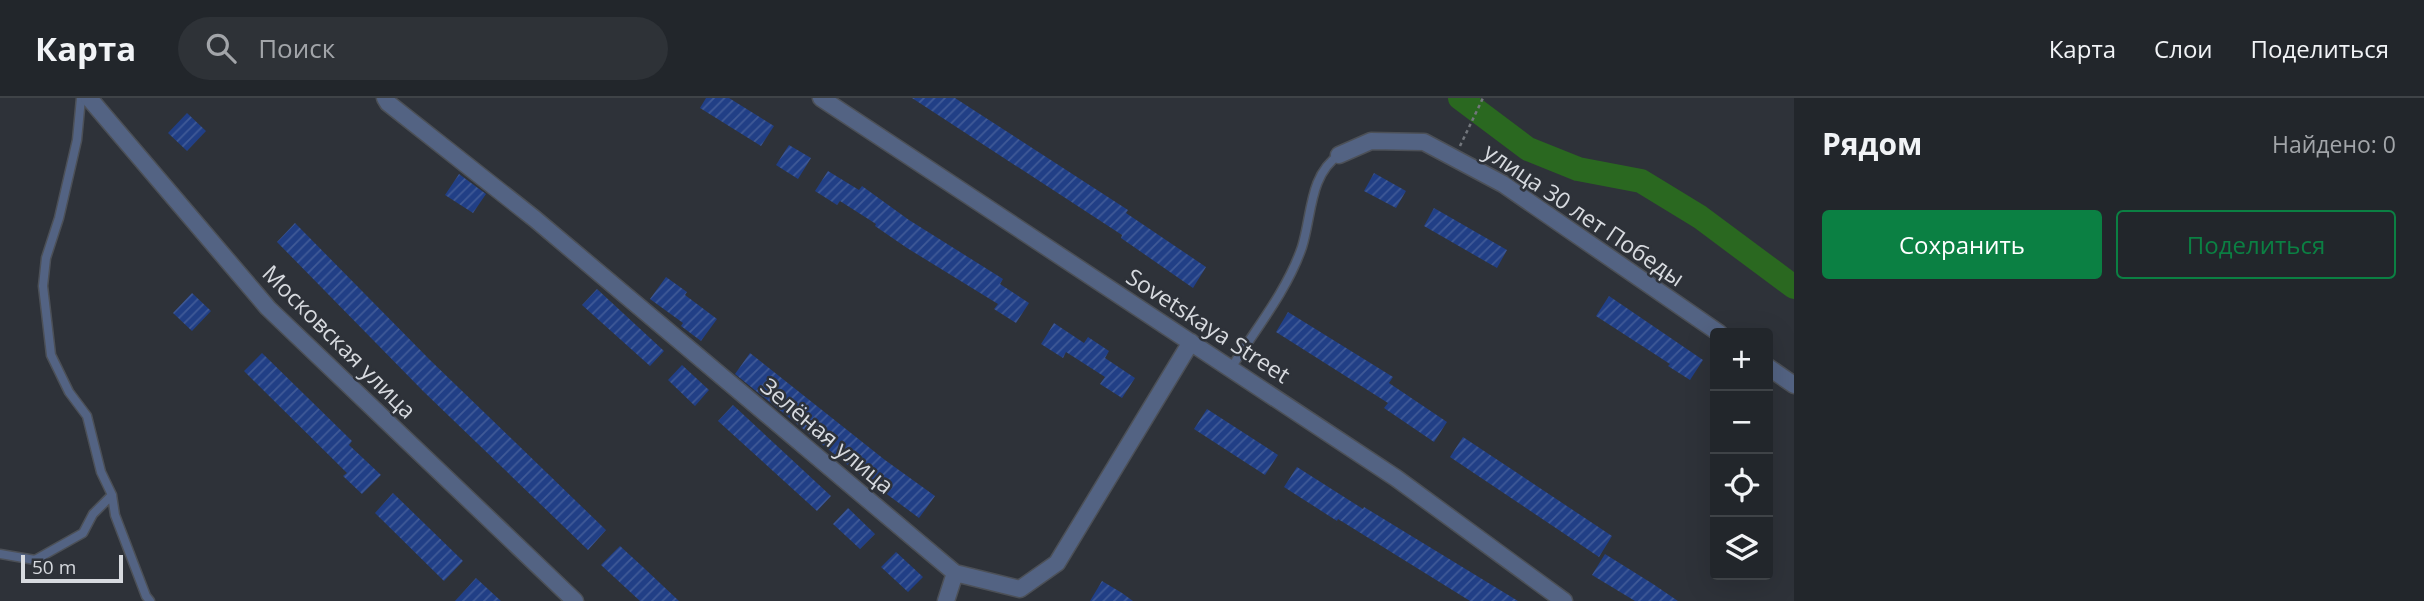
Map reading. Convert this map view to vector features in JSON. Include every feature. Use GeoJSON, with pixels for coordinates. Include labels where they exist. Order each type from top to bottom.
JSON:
{"type":"FeatureCollection","features":[{"type":"Feature","properties":{"kind":"street","name":"Московская улица"},"geometry":{"type":"LineString","coordinates":[[89,98],[268,308],[575,601]]}},
{"type":"Feature","properties":{"kind":"street","name":"Зелёная улица"},"geometry":{"type":"LineString","coordinates":[[385,98],[535,219],[955,573],[1020,589],[1057,563],[1191,342]]}},
{"type":"Feature","properties":{"kind":"street","name":"Sovetskaya Street"},"geometry":{"type":"LineString","coordinates":[[821,98],[1396,478],[1564,601]]}},
{"type":"Feature","properties":{"kind":"street","name":"улица 30 лет Победы"},"geometry":{"type":"LineString","coordinates":[[1339,155],[1371,141],[1424,142],[1503,184],[1712,328]]}},
{"type":"Feature","properties":{"kind":"street"},"geometry":{"type":"LineString","coordinates":[[1773,370],[1794,384]]}},
{"type":"Feature","properties":{"kind":"street"},"geometry":{"type":"LineString","coordinates":[[947,601],[955,573]]}},
{"type":"Feature","properties":{"kind":"lane"},"geometry":{"type":"LineString","coordinates":[[81,98],[77,140],[59,218],[46,258],[43,286],[51,355],[69,392],[87,416],[101,472],[112,495],[115,514],[150,601]]}},
{"type":"Feature","properties":{"kind":"lane"},"geometry":{"type":"LineString","coordinates":[[1231,368],[1290,275],[1302,246],[1318,178],[1329,162],[1339,155]]}},
{"type":"Feature","properties":{"kind":"lane"},"geometry":{"type":"LineString","coordinates":[[0,555],[35,560],[83,533],[93,514],[112,495]]}},
{"type":"Feature","properties":{"kind":"path"},"geometry":{"type":"LineString","coordinates":[[1467,133],[1483,98]]}},
{"type":"Feature","properties":{"kind":"building"},"geometry":{"type":"Polygon","coordinates":[[[706,98],[729,98],[774,126],[761,146],[700,108],[706,98]]]}},
{"type":"Feature","properties":{"kind":"building"},"geometry":{"type":"Polygon","coordinates":[[[912,98],[955,98],[1128,210],[1126,213],[1206,267],[1193,288],[1121,238],[1122,235],[912,98]]]}},
{"type":"Feature","properties":{"kind":"building"},"geometry":{"type":"Polygon","coordinates":[[[187,113],[206,131],[187,151],[168,133],[187,113]]]}},
{"type":"Feature","properties":{"kind":"building"},"geometry":{"type":"Polygon","coordinates":[[[789,145],[811,158],[798,179],[776,165],[789,145]]]}},
{"type":"Feature","properties":{"kind":"building"},"geometry":{"type":"Polygon","coordinates":[[[828,171],[859,190],[862,186],[909,220],[1003,279],[1000,284],[1029,303],[1016,323],[994,309],[998,304],[907,248],[840,201],[837,205],[815,191],[828,171]]]}},
{"type":"Feature","properties":{"kind":"building"},"geometry":{"type":"Polygon","coordinates":[[[1374,173],[1406,191],[1396,208],[1364,191],[1374,173]]]}},
{"type":"Feature","properties":{"kind":"building"},"geometry":{"type":"Polygon","coordinates":[[[459,174],[486,194],[473,213],[445,195],[459,174]]]}},
{"type":"Feature","properties":{"kind":"building"},"geometry":{"type":"Polygon","coordinates":[[[1434,208],[1507,250],[1497,268],[1424,226],[1434,208]]]}},
{"type":"Feature","properties":{"kind":"building"},"geometry":{"type":"Polygon","coordinates":[[[295,223],[430,360],[606,530],[588,550],[424,392],[277,242],[295,223]]]}},
{"type":"Feature","properties":{"kind":"building"},"geometry":{"type":"Polygon","coordinates":[[[666,277],[717,319],[701,341],[681,326],[683,323],[650,299],[666,277]]]}},
{"type":"Feature","properties":{"kind":"building"},"geometry":{"type":"Polygon","coordinates":[[[597,289],[664,351],[650,366],[582,305],[597,289]]]}},
{"type":"Feature","properties":{"kind":"building"},"geometry":{"type":"Polygon","coordinates":[[[192,293],[211,311],[192,331],[173,313],[192,293]]]}},
{"type":"Feature","properties":{"kind":"building"},"geometry":{"type":"Polygon","coordinates":[[[1609,296],[1703,360],[1690,380],[1596,316],[1609,296]]]}},
{"type":"Feature","properties":{"kind":"building"},"geometry":{"type":"Polygon","coordinates":[[[1288,312],[1393,377],[1389,383],[1447,422],[1434,442],[1384,408],[1388,403],[1276,332],[1288,312]]]}},
{"type":"Feature","properties":{"kind":"building"},"geometry":{"type":"Polygon","coordinates":[[[1054,323],[1084,343],[1088,337],[1109,351],[1105,358],[1135,378],[1122,398],[1100,384],[1105,377],[1066,352],[1063,358],[1041,344],[1054,323]]]}},
{"type":"Feature","properties":{"kind":"building"},"geometry":{"type":"Polygon","coordinates":[[[262,353],[352,441],[349,445],[381,475],[362,494],[343,476],[347,473],[244,371],[262,353]]]}},
{"type":"Feature","properties":{"kind":"building"},"geometry":{"type":"Polygon","coordinates":[[[750,353],[935,496],[919,518],[849,466],[735,374],[750,353]]]}},
{"type":"Feature","properties":{"kind":"building"},"geometry":{"type":"Polygon","coordinates":[[[682,365],[709,390],[695,406],[668,380],[682,365]]]}},
{"type":"Feature","properties":{"kind":"building"},"geometry":{"type":"Polygon","coordinates":[[[733,405],[831,496],[817,511],[718,421],[733,405]]]}},
{"type":"Feature","properties":{"kind":"building"},"geometry":{"type":"Polygon","coordinates":[[[1207,409],[1278,455],[1265,475],[1194,429],[1207,409]]]}},
{"type":"Feature","properties":{"kind":"building"},"geometry":{"type":"Polygon","coordinates":[[[1463,437],[1612,536],[1599,557],[1450,457],[1463,437]]]}},
{"type":"Feature","properties":{"kind":"building"},"geometry":{"type":"Polygon","coordinates":[[[1297,467],[1518,601],[1470,601],[1338,519],[1337,521],[1284,487],[1297,467]]]}},
{"type":"Feature","properties":{"kind":"building"},"geometry":{"type":"Polygon","coordinates":[[[393,493],[463,561],[444,581],[375,513],[393,493]]]}},
{"type":"Feature","properties":{"kind":"building"},"geometry":{"type":"Polygon","coordinates":[[[848,508],[875,534],[860,549],[833,524],[848,508]]]}},
{"type":"Feature","properties":{"kind":"building"},"geometry":{"type":"Polygon","coordinates":[[[620,546],[679,601],[640,601],[601,565],[620,546]]]}},
{"type":"Feature","properties":{"kind":"building"},"geometry":{"type":"Polygon","coordinates":[[[896,552],[923,577],[908,592],[881,567],[896,552]]]}},
{"type":"Feature","properties":{"kind":"building"},"geometry":{"type":"Polygon","coordinates":[[[1605,554],[1678,601],[1635,601],[1592,575],[1605,554]]]}},
{"type":"Feature","properties":{"kind":"building"},"geometry":{"type":"Polygon","coordinates":[[[476,578],[501,601],[455,601],[476,578]]]}},
{"type":"Feature","properties":{"kind":"building"},"geometry":{"type":"Polygon","coordinates":[[[1102,581],[1122,593],[1133,601],[1090,601],[1102,581]]]}},
{"type":"Feature","properties":{"kind":"waterway"},"geometry":{"type":"LineString","coordinates":[[1460,98],[1528,149],[1578,169],[1641,181],[1700,217],[1794,287]]}}]}
